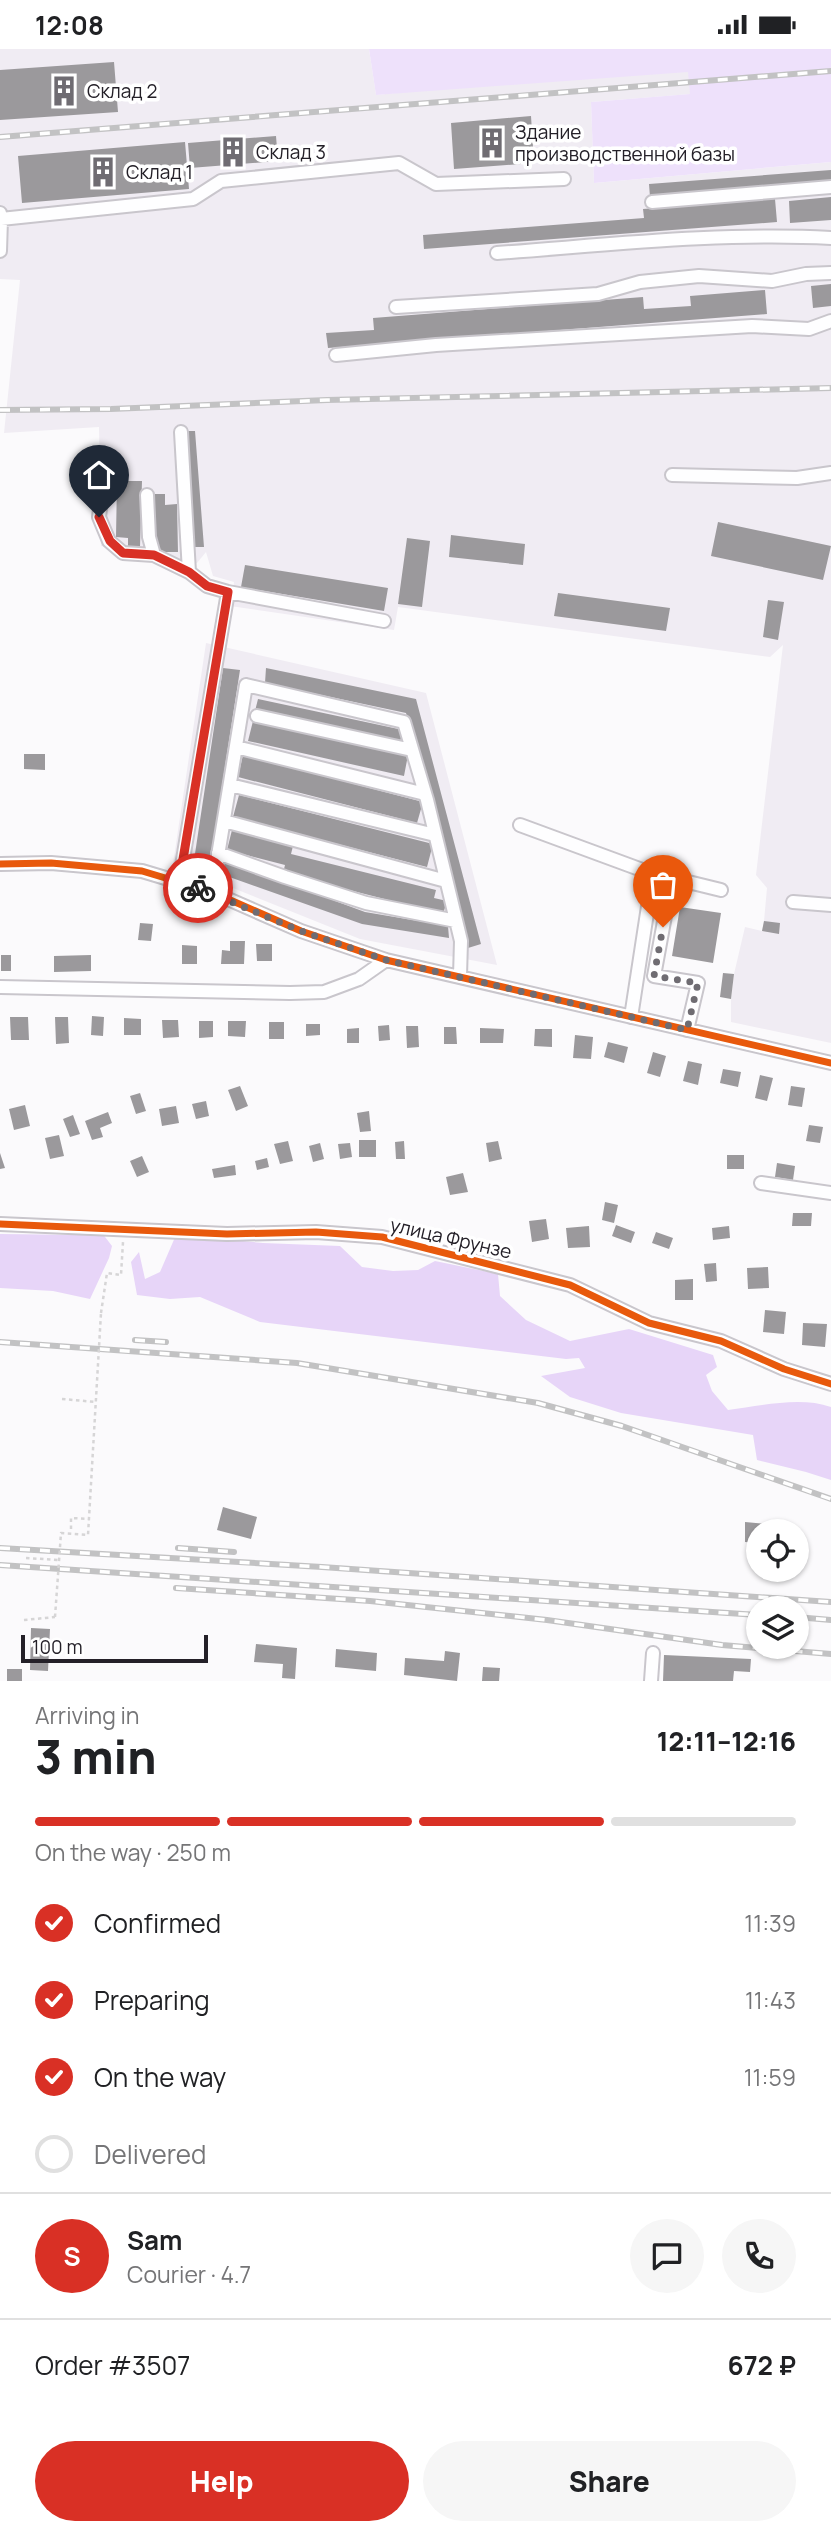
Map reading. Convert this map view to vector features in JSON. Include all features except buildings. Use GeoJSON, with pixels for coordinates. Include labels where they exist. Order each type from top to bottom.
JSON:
{"type":"FeatureCollection","features":[{"type":"Feature","properties":{"kind":"street"},"geometry":{"type":"LineString","coordinates":[[0,251],[1,216],[193,199],[221,181],[399,163],[436,184],[564,179]]}},
{"type":"Feature","properties":{"kind":"street"},"geometry":{"type":"LineString","coordinates":[[652,202],[831,187]]}},
{"type":"Feature","properties":{"kind":"street"},"geometry":{"type":"LineString","coordinates":[[497,253],[775,236],[831,238]]}},
{"type":"Feature","properties":{"kind":"street"},"geometry":{"type":"LineString","coordinates":[[396,307],[598,294],[640,282],[699,276],[772,281],[806,274],[831,273]]}},
{"type":"Feature","properties":{"kind":"street"},"geometry":{"type":"LineString","coordinates":[[336,355],[436,345],[752,326],[808,329],[831,321]]}},
{"type":"Feature","properties":{"kind":"street"},"geometry":{"type":"LineString","coordinates":[[181,432],[189,572]]}},
{"type":"Feature","properties":{"kind":"street"},"geometry":{"type":"LineString","coordinates":[[672,475],[797,478],[831,473]]}},
{"type":"Feature","properties":{"kind":"street"},"geometry":{"type":"LineString","coordinates":[[104,478],[99,517],[110,541],[123,553],[154,555],[189,572],[207,586],[228,592],[384,621]]}},
{"type":"Feature","properties":{"kind":"street"},"geometry":{"type":"LineString","coordinates":[[147,495],[149,537],[154,555]]}},
{"type":"Feature","properties":{"kind":"street"},"geometry":{"type":"LineString","coordinates":[[179,883],[228,592]]}},
{"type":"Feature","properties":{"kind":"street"},"geometry":{"type":"LineString","coordinates":[[212,892],[247,685],[404,722],[425,794],[461,941],[460,976]]}},
{"type":"Feature","properties":{"kind":"street"},"geometry":{"type":"LineString","coordinates":[[257,716],[412,751]]}},
{"type":"Feature","properties":{"kind":"street"},"geometry":{"type":"LineString","coordinates":[[236,747],[425,794]]}},
{"type":"Feature","properties":{"kind":"street"},"geometry":{"type":"LineString","coordinates":[[230,785],[435,835]]}},
{"type":"Feature","properties":{"kind":"street"},"geometry":{"type":"LineString","coordinates":[[224,821],[446,881]]}},
{"type":"Feature","properties":{"kind":"street"},"geometry":{"type":"LineString","coordinates":[[520,825],[653,874],[658,871],[672,878],[721,890]]}},
{"type":"Feature","properties":{"kind":"street"},"geometry":{"type":"LineString","coordinates":[[218,853],[366,903],[456,921]]}},
{"type":"Feature","properties":{"kind":"street"},"geometry":{"type":"LineString","coordinates":[[0,864],[51,863],[142,871],[212,892],[301,931],[386,960],[831,1063]]}},
{"type":"Feature","properties":{"kind":"street"},"geometry":{"type":"LineString","coordinates":[[631,1017],[653,874]]}},
{"type":"Feature","properties":{"kind":"street"},"geometry":{"type":"LineString","coordinates":[[672,878],[654,976],[698,983],[687,1030]]}},
{"type":"Feature","properties":{"kind":"street"},"geometry":{"type":"LineString","coordinates":[[793,902],[831,905]]}},
{"type":"Feature","properties":{"kind":"street"},"geometry":{"type":"LineString","coordinates":[[0,987],[324,992],[359,979],[386,960]]}},
{"type":"Feature","properties":{"kind":"street"},"geometry":{"type":"LineString","coordinates":[[761,1184],[831,1193]]}},
{"type":"Feature","properties":{"kind":"street","name":"улица Фрунзе"},"geometry":{"type":"LineString","coordinates":[[0,1224],[227,1234],[317,1232],[382,1237],[570,1285],[649,1323],[721,1341],[784,1369],[831,1384]]}},
{"type":"Feature","properties":{"kind":"street"},"geometry":{"type":"LineString","coordinates":[[651,1681],[653,1653]]}},
{"type":"Feature","properties":{"kind":"path"},"geometry":{"type":"LineString","coordinates":[[24,1620],[55,1617],[61,1533],[88,1535],[102,1313],[107,1273],[121,1275],[124,1228]]}},
{"type":"Feature","properties":{"kind":"path"},"geometry":{"type":"LineString","coordinates":[[62,1399],[96,1402]]}},
{"type":"Feature","properties":{"kind":"path"},"geometry":{"type":"LineString","coordinates":[[71,1529],[71,1518],[89,1519]]}},
{"type":"Feature","properties":{"kind":"path"},"geometry":{"type":"LineString","coordinates":[[26,1559],[59,1560]]}},
{"type":"Feature","properties":{"kind":"shaded area"},"geometry":{"type":"Polygon","coordinates":[[[0,49],[369,49],[376,95],[831,49],[691,94],[591,102],[594,183],[831,162],[831,1043],[731,1022],[734,974],[745,927],[762,931],[764,921],[767,888],[756,875],[783,645],[770,657],[398,607],[394,630],[230,606],[234,582],[213,576],[206,552],[197,563],[176,564],[101,546],[99,427],[4,433],[20,280],[0,279],[0,49]]]}},
{"type":"Feature","properties":{"kind":"shaded area"},"geometry":{"type":"Polygon","coordinates":[[[369,49],[831,49],[831,162],[594,183],[591,102],[690,94],[688,72],[376,95],[369,49]]]}},
{"type":"Feature","properties":{"kind":"shaded area"},"geometry":{"type":"Polygon","coordinates":[[[206,643],[426,693],[497,965],[360,939],[173,864],[206,643]]]}},
{"type":"Feature","properties":{"kind":"shaded area"},"geometry":{"type":"Polygon","coordinates":[[[102,1233],[112,1246],[90,1299],[53,1291],[0,1288],[0,1234],[102,1233]]]}},
{"type":"Feature","properties":{"kind":"shaded area"},"geometry":{"type":"Polygon","coordinates":[[[176,1235],[263,1243],[340,1246],[362,1267],[393,1271],[418,1270],[435,1261],[498,1274],[500,1296],[526,1320],[570,1341],[629,1329],[713,1355],[717,1367],[706,1375],[712,1391],[728,1410],[793,1402],[831,1407],[831,1480],[757,1460],[753,1435],[621,1413],[570,1397],[541,1376],[585,1368],[579,1358],[566,1359],[260,1322],[200,1297],[170,1299],[137,1295],[131,1262],[139,1252],[145,1279],[160,1272],[176,1235]]]}},
{"type":"Feature","properties":{"kind":"railway"},"geometry":{"type":"LineString","coordinates":[[0,137],[831,71]]}},
{"type":"Feature","properties":{"kind":"railway"},"geometry":{"type":"LineString","coordinates":[[0,410],[831,388]]}},
{"type":"Feature","properties":{"kind":"railway"},"geometry":{"type":"LineString","coordinates":[[135,1340],[166,1342]]}},
{"type":"Feature","properties":{"kind":"railway"},"geometry":{"type":"LineString","coordinates":[[0,1342],[297,1363],[538,1403],[622,1426],[831,1499]]}},
{"type":"Feature","properties":{"kind":"railway"},"geometry":{"type":"LineString","coordinates":[[0,1548],[831,1602]]}},
{"type":"Feature","properties":{"kind":"railway"},"geometry":{"type":"LineString","coordinates":[[178,1548],[234,1552]]}},
{"type":"Feature","properties":{"kind":"railway"},"geometry":{"type":"LineString","coordinates":[[0,1565],[746,1614]]}},
{"type":"Feature","properties":{"kind":"railway"},"geometry":{"type":"LineString","coordinates":[[176,1588],[370,1601],[547,1620],[722,1645],[831,1654]]}},
{"type":"Feature","properties":{"kind":"railway"},"geometry":{"type":"LineString","coordinates":[[809,1618],[831,1620]]}},
{"type":"Feature","properties":{"kind":"cycle path"},"geometry":{"type":"LineString","coordinates":[[0,864],[51,863],[142,871],[212,892],[301,931],[386,960],[831,1063]]}},
{"type":"Feature","properties":{"kind":"cycle path"},"geometry":{"type":"LineString","coordinates":[[0,1224],[227,1234],[316,1232],[382,1237],[570,1285],[649,1323],[721,1341],[784,1369],[831,1384]]}},
{"type":"Feature","properties":{"kind":"way so far"},"geometry":{"type":"LineString","coordinates":[[198,888],[301,931],[386,960],[687,1030],[698,983],[654,976],[663,927]]}},
{"type":"Feature","properties":{"kind":"place","name":"Склад 2"},"geometry":{"type":"Point","coordinates":[64,91]}},
{"type":"Feature","properties":{"kind":"place","name":"Здание производственной базы"},"geometry":{"type":"Point","coordinates":[492,143]}},
{"type":"Feature","properties":{"kind":"place","name":"Склад 3"},"geometry":{"type":"Point","coordinates":[233,152]}},
{"type":"Feature","properties":{"kind":"place","name":"Склад 1"},"geometry":{"type":"Point","coordinates":[103,172]}},
{"type":"Feature","properties":{"kind":"route"},"geometry":{"type":"LineString","coordinates":[[99,517],[110,541],[123,553],[154,555],[189,572],[207,586],[228,592],[179,883],[198,888]]}}]}
